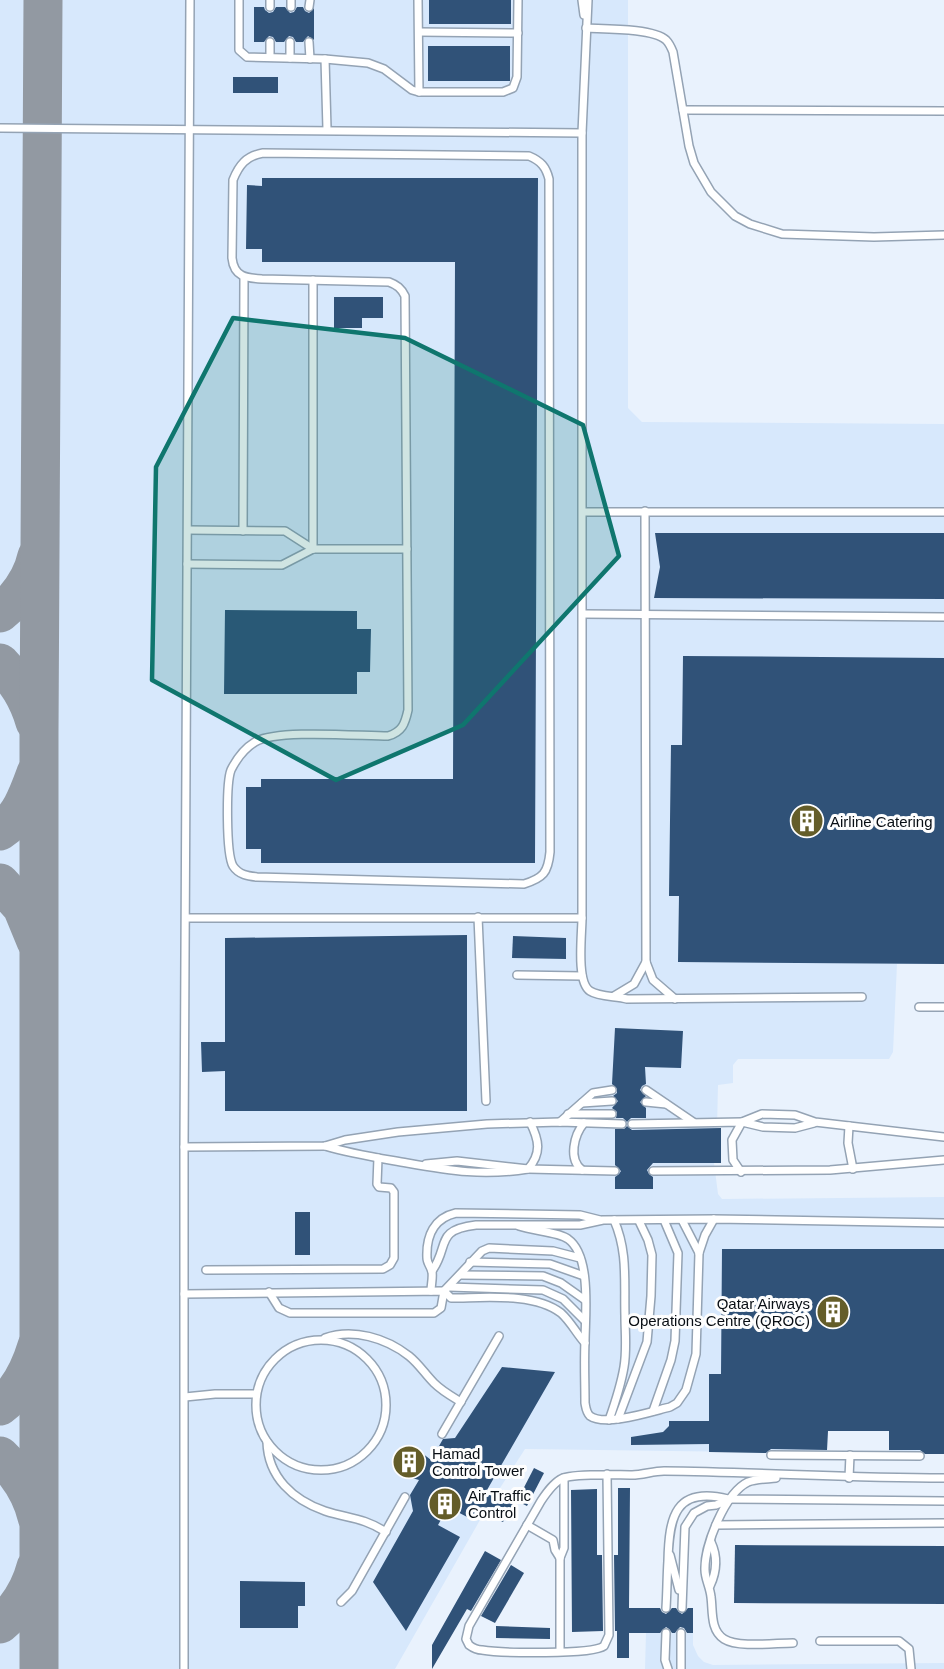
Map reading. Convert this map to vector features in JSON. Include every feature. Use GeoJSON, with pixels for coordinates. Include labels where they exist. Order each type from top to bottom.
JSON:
{"type":"FeatureCollection","features":[{"type":"Feature","properties":{"kind":"lane"},"geometry":{"type":"LineString","coordinates":[[184,1669],[184,1147],[190,0]]}},
{"type":"Feature","properties":{"kind":"lane"},"geometry":{"type":"LineString","coordinates":[[239,0],[239,50],[247,57],[325,59],[376,65],[412,90],[419,92],[508,91],[516,83],[517,77],[518,0]]}},
{"type":"Feature","properties":{"kind":"lane"},"geometry":{"type":"LineString","coordinates":[[418,0],[419,92]]}},
{"type":"Feature","properties":{"kind":"lane"},"geometry":{"type":"LineString","coordinates":[[582,0],[586,28]]}},
{"type":"Feature","properties":{"kind":"lane"},"geometry":{"type":"LineString","coordinates":[[588,0],[582,133],[582,976],[584,984],[591,992],[627,999],[862,997]]}},
{"type":"Feature","properties":{"kind":"lane"},"geometry":{"type":"LineString","coordinates":[[586,28],[628,30],[660,36],[666,40],[674,52],[689,147],[701,178],[722,205],[750,224],[782,234],[874,237],[944,235]]}},
{"type":"Feature","properties":{"kind":"lane"},"geometry":{"type":"LineString","coordinates":[[419,32],[518,33]]}},
{"type":"Feature","properties":{"kind":"lane"},"geometry":{"type":"LineString","coordinates":[[270,42],[270,57]]}},
{"type":"Feature","properties":{"kind":"lane"},"geometry":{"type":"LineString","coordinates":[[290,42],[290,58]]}},
{"type":"Feature","properties":{"kind":"lane"},"geometry":{"type":"LineString","coordinates":[[309,42],[310,59]]}},
{"type":"Feature","properties":{"kind":"lane"},"geometry":{"type":"LineString","coordinates":[[325,59],[327,129]]}},
{"type":"Feature","properties":{"kind":"lane"},"geometry":{"type":"LineString","coordinates":[[683,110],[944,111]]}},
{"type":"Feature","properties":{"kind":"lane"},"geometry":{"type":"LineString","coordinates":[[0,128],[327,129],[582,133]]}},
{"type":"Feature","properties":{"kind":"lane"},"geometry":{"type":"LineString","coordinates":[[263,153],[529,156],[542,163],[547,170],[549,179],[549,864],[544,874],[537,880],[524,884],[247,876],[238,872],[232,865],[229,853],[228,784],[231,772],[246,749],[255,742],[279,735],[388,736],[402,729],[408,710],[405,296],[396,284],[388,282],[314,280],[244,278],[233,267],[232,180],[237,169],[253,155],[263,153]]}},
{"type":"Feature","properties":{"kind":"lane"},"geometry":{"type":"LineString","coordinates":[[243,531],[244,278]]}},
{"type":"Feature","properties":{"kind":"lane"},"geometry":{"type":"LineString","coordinates":[[313,549],[314,280]]}},
{"type":"Feature","properties":{"kind":"lane"},"geometry":{"type":"LineString","coordinates":[[645,511],[645,962],[653,980],[675,999]]}},
{"type":"Feature","properties":{"kind":"lane"},"geometry":{"type":"LineString","coordinates":[[583,512],[944,512]]}},
{"type":"Feature","properties":{"kind":"lane"},"geometry":{"type":"LineString","coordinates":[[188,530],[285,531],[313,549]]}},
{"type":"Feature","properties":{"kind":"lane"},"geometry":{"type":"LineString","coordinates":[[187,564],[282,565],[313,549],[406,549]]}},
{"type":"Feature","properties":{"kind":"lane"},"geometry":{"type":"LineString","coordinates":[[582,614],[944,617]]}},
{"type":"Feature","properties":{"kind":"lane"},"geometry":{"type":"LineString","coordinates":[[478,917],[486,1101]]}},
{"type":"Feature","properties":{"kind":"lane"},"geometry":{"type":"LineString","coordinates":[[186,918],[582,918]]}},
{"type":"Feature","properties":{"kind":"lane"},"geometry":{"type":"LineString","coordinates":[[614,996],[634,984],[645,962]]}},
{"type":"Feature","properties":{"kind":"lane"},"geometry":{"type":"LineString","coordinates":[[517,975],[582,976]]}},
{"type":"Feature","properties":{"kind":"lane"},"geometry":{"type":"LineString","coordinates":[[919,1007],[944,1007]]}},
{"type":"Feature","properties":{"kind":"lane"},"geometry":{"type":"LineString","coordinates":[[560,1122],[596,1092],[612,1090]]}},
{"type":"Feature","properties":{"kind":"lane"},"geometry":{"type":"LineString","coordinates":[[646,1090],[695,1123]]}},
{"type":"Feature","properties":{"kind":"lane"},"geometry":{"type":"LineString","coordinates":[[580,1103],[612,1101]]}},
{"type":"Feature","properties":{"kind":"lane"},"geometry":{"type":"LineString","coordinates":[[646,1102],[666,1104]]}},
{"type":"Feature","properties":{"kind":"lane"},"geometry":{"type":"LineString","coordinates":[[568,1114],[612,1114]]}},
{"type":"Feature","properties":{"kind":"lane"},"geometry":{"type":"LineString","coordinates":[[741,1172],[733,1160],[732,1140],[742,1122],[762,1114],[795,1115],[815,1122],[944,1137]]}},
{"type":"Feature","properties":{"kind":"lane"},"geometry":{"type":"LineString","coordinates":[[184,1147],[325,1146],[461,1173],[498,1174],[528,1169],[535,1160],[539,1146],[531,1122]]}},
{"type":"Feature","properties":{"kind":"lane"},"geometry":{"type":"LineString","coordinates":[[325,1146],[345,1140],[398,1132],[487,1124],[531,1122],[621,1124]]}},
{"type":"Feature","properties":{"kind":"lane"},"geometry":{"type":"LineString","coordinates":[[632,1124],[742,1122],[763,1127],[795,1128],[815,1122]]}},
{"type":"Feature","properties":{"kind":"lane"},"geometry":{"type":"LineString","coordinates":[[583,1170],[576,1162],[575,1146],[576,1136],[584,1124]]}},
{"type":"Feature","properties":{"kind":"lane"},"geometry":{"type":"LineString","coordinates":[[849,1126],[848,1143],[853,1169]]}},
{"type":"Feature","properties":{"kind":"lane"},"geometry":{"type":"LineString","coordinates":[[206,1270],[387,1267],[394,1258],[394,1192],[391,1188],[379,1187],[376,1184],[378,1158]]}},
{"type":"Feature","properties":{"kind":"lane"},"geometry":{"type":"LineString","coordinates":[[652,1171],[741,1172],[853,1169],[944,1160]]}},
{"type":"Feature","properties":{"kind":"lane"},"geometry":{"type":"LineString","coordinates":[[416,1164],[458,1161],[528,1169],[615,1171]]}},
{"type":"Feature","properties":{"kind":"lane"},"geometry":{"type":"LineString","coordinates":[[431,1292],[432,1271],[427,1260],[428,1239],[435,1225],[446,1216],[456,1213],[580,1215],[603,1220]]}},
{"type":"Feature","properties":{"kind":"lane"},"geometry":{"type":"LineString","coordinates":[[514,1224],[530,1230],[560,1234],[576,1245],[584,1276],[586,1411],[595,1418],[609,1420],[677,1403],[686,1390],[696,1354],[699,1253],[714,1219]]}},
{"type":"Feature","properties":{"kind":"lane"},"geometry":{"type":"LineString","coordinates":[[432,1271],[440,1260],[443,1242],[449,1234],[457,1229],[476,1225],[580,1225],[603,1220],[714,1219],[944,1223]]}},
{"type":"Feature","properties":{"kind":"lane"},"geometry":{"type":"LineString","coordinates":[[609,1420],[621,1385],[625,1343],[625,1256],[614,1220]]}},
{"type":"Feature","properties":{"kind":"lane"},"geometry":{"type":"LineString","coordinates":[[652,1411],[671,1360],[675,1341],[678,1253],[664,1220]]}},
{"type":"Feature","properties":{"kind":"lane"},"geometry":{"type":"LineString","coordinates":[[682,1220],[699,1253]]}},
{"type":"Feature","properties":{"kind":"lane"},"geometry":{"type":"LineString","coordinates":[[618,1419],[647,1342],[652,1255],[639,1221]]}},
{"type":"Feature","properties":{"kind":"lane"},"geometry":{"type":"LineString","coordinates":[[269,1292],[279,1308],[290,1313],[423,1314],[438,1312],[447,1289],[470,1262],[489,1248],[553,1251],[580,1258]]}},
{"type":"Feature","properties":{"kind":"lane"},"geometry":{"type":"LineString","coordinates":[[470,1262],[550,1264],[584,1276]]}},
{"type":"Feature","properties":{"kind":"lane"},"geometry":{"type":"LineString","coordinates":[[460,1275],[543,1276],[561,1283],[585,1300]]}},
{"type":"Feature","properties":{"kind":"lane"},"geometry":{"type":"LineString","coordinates":[[184,1294],[431,1292],[447,1289],[543,1290],[563,1299],[585,1321]]}},
{"type":"Feature","properties":{"kind":"lane"},"geometry":{"type":"LineString","coordinates":[[447,1289],[451,1298],[519,1299],[545,1304],[562,1314],[585,1343]]}},
{"type":"Feature","properties":{"kind":"lane"},"geometry":{"type":"LineString","coordinates":[[322,1340],[347,1345],[358,1351],[375,1368],[385,1390],[383,1426],[378,1437],[363,1456],[341,1468],[317,1471],[283,1460],[267,1442],[257,1419],[256,1394],[260,1382],[274,1360],[296,1345],[322,1340],[337,1334],[364,1335],[392,1345],[407,1354],[435,1384],[461,1402]]}},
{"type":"Feature","properties":{"kind":"lane"},"geometry":{"type":"LineString","coordinates":[[442,1434],[499,1336]]}},
{"type":"Feature","properties":{"kind":"lane"},"geometry":{"type":"LineString","coordinates":[[185,1397],[256,1394]]}},
{"type":"Feature","properties":{"kind":"lane"},"geometry":{"type":"LineString","coordinates":[[267,1442],[267,1456],[271,1467],[279,1480],[294,1494],[312,1506],[361,1519],[386,1532]]}},
{"type":"Feature","properties":{"kind":"lane"},"geometry":{"type":"LineString","coordinates":[[771,1455],[920,1455]]}},
{"type":"Feature","properties":{"kind":"lane"},"geometry":{"type":"LineString","coordinates":[[849,1478],[850,1455]]}},
{"type":"Feature","properties":{"kind":"lane"},"geometry":{"type":"LineString","coordinates":[[607,1474],[607,1641],[599,1650],[481,1650],[469,1645],[466,1639],[469,1626],[526,1525],[547,1492],[564,1478],[607,1474],[635,1475],[661,1472],[849,1478],[944,1478]]}},
{"type":"Feature","properties":{"kind":"lane"},"geometry":{"type":"LineString","coordinates":[[681,1596],[685,1557],[684,1535],[689,1519],[700,1509],[728,1499],[748,1482],[794,1476]]}},
{"type":"Feature","properties":{"kind":"lane"},"geometry":{"type":"LineString","coordinates":[[560,1651],[560,1558],[564,1548],[564,1478]]}},
{"type":"Feature","properties":{"kind":"lane"},"geometry":{"type":"LineString","coordinates":[[340,1602],[352,1592],[405,1497]]}},
{"type":"Feature","properties":{"kind":"lane"},"geometry":{"type":"LineString","coordinates":[[666,1608],[668,1535],[674,1514],[687,1500],[704,1497],[944,1501]]}},
{"type":"Feature","properties":{"kind":"lane"},"geometry":{"type":"LineString","coordinates":[[728,1499],[711,1542],[717,1554],[715,1575],[710,1586],[714,1626],[717,1633],[722,1638],[735,1643],[793,1643]]}},
{"type":"Feature","properties":{"kind":"lane"},"geometry":{"type":"LineString","coordinates":[[716,1525],[944,1523]]}},
{"type":"Feature","properties":{"kind":"lane"},"geometry":{"type":"LineString","coordinates":[[526,1525],[553,1540],[560,1558]]}},
{"type":"Feature","properties":{"kind":"lane"},"geometry":{"type":"LineString","coordinates":[[668,1545],[682,1608]]}},
{"type":"Feature","properties":{"kind":"lane"},"geometry":{"type":"LineString","coordinates":[[666,1633],[665,1660],[668,1669]]}},
{"type":"Feature","properties":{"kind":"lane"},"geometry":{"type":"LineString","coordinates":[[681,1633],[681,1669]]}},
{"type":"Feature","properties":{"kind":"lane"},"geometry":{"type":"LineString","coordinates":[[820,1641],[899,1641],[909,1649],[911,1669]]}},
{"type":"Feature","properties":{"kind":"highlighted area"},"geometry":{"type":"Polygon","coordinates":[[[233,318],[405,338],[583,425],[619,556],[463,725],[336,780],[152,680],[156,467],[233,318]]]}},
{"type":"Feature","properties":{"kind":"shaded area"},"geometry":{"type":"Polygon","coordinates":[[[0,0],[628,0],[628,408],[642,422],[944,424],[944,964],[897,964],[893,1052],[889,1059],[738,1059],[733,1065],[733,1083],[718,1085],[717,1127],[721,1128],[721,1163],[714,1163],[718,1194],[722,1199],[944,1197],[944,1454],[889,1454],[889,1431],[828,1431],[827,1453],[525,1449],[484,1513],[395,1669],[0,1669],[0,0]]]}},
{"type":"Feature","properties":{"kind":"shaded area"},"geometry":{"type":"Polygon","coordinates":[[[646,1633],[693,1633],[693,1645],[698,1656],[704,1662],[713,1665],[944,1663],[944,1669],[645,1669],[646,1633]]]}},
{"type":"Feature","properties":{"kind":"building"},"geometry":{"type":"Polygon","coordinates":[[[429,0],[511,0],[511,24],[429,24],[429,0]]]}},
{"type":"Feature","properties":{"kind":"building"},"geometry":{"type":"Polygon","coordinates":[[[254,7],[264,7],[269,13],[273,12],[276,7],[285,7],[290,13],[294,12],[297,7],[303,7],[309,13],[314,8],[314,40],[308,36],[303,42],[296,42],[293,37],[289,36],[284,42],[276,42],[273,37],[269,36],[264,42],[254,42],[254,7]]]}},
{"type":"Feature","properties":{"kind":"building"},"geometry":{"type":"Polygon","coordinates":[[[428,46],[510,46],[510,81],[428,81],[428,46]]]}},
{"type":"Feature","properties":{"kind":"building"},"geometry":{"type":"Polygon","coordinates":[[[233,77],[278,77],[278,93],[233,93],[233,77]]]}},
{"type":"Feature","properties":{"kind":"building"},"geometry":{"type":"Polygon","coordinates":[[[262,178],[538,178],[535,863],[261,863],[261,849],[246,849],[246,787],[261,787],[261,779],[453,779],[455,262],[262,262],[262,249],[246,249],[247,185],[262,186],[262,178]]]}},
{"type":"Feature","properties":{"kind":"building"},"geometry":{"type":"Polygon","coordinates":[[[334,297],[383,297],[383,318],[362,318],[362,328],[334,328],[334,297]]]}},
{"type":"Feature","properties":{"kind":"building"},"geometry":{"type":"Polygon","coordinates":[[[655,533],[944,533],[944,599],[654,598],[660,567],[655,533]]]}},
{"type":"Feature","properties":{"kind":"building"},"geometry":{"type":"Polygon","coordinates":[[[225,610],[357,611],[357,629],[371,629],[370,672],[357,672],[357,694],[224,694],[225,610]]]}},
{"type":"Feature","properties":{"kind":"building","name":"Airline Catering"},"geometry":{"type":"Polygon","coordinates":[[[683,656],[944,658],[944,964],[678,962],[679,896],[669,896],[671,745],[682,745],[683,656]]]}},
{"type":"Feature","properties":{"kind":"building"},"geometry":{"type":"Polygon","coordinates":[[[467,935],[467,1111],[225,1111],[225,1071],[202,1072],[201,1042],[225,1042],[225,938],[467,935]]]}},
{"type":"Feature","properties":{"kind":"building"},"geometry":{"type":"Polygon","coordinates":[[[513,936],[566,938],[566,959],[512,958],[513,936]]]}},
{"type":"Feature","properties":{"kind":"building"},"geometry":{"type":"Polygon","coordinates":[[[615,1028],[683,1031],[681,1068],[645,1067],[646,1084],[640,1090],[646,1096],[640,1102],[646,1108],[646,1118],[631,1118],[627,1122],[623,1118],[616,1118],[617,1112],[612,1108],[618,1101],[613,1096],[617,1093],[617,1089],[612,1084],[615,1028]]]}},
{"type":"Feature","properties":{"kind":"building"},"geometry":{"type":"Polygon","coordinates":[[[627,1126],[632,1130],[721,1128],[721,1163],[653,1163],[647,1170],[653,1177],[653,1189],[615,1189],[615,1177],[621,1171],[615,1165],[615,1129],[624,1129],[627,1126]]]}},
{"type":"Feature","properties":{"kind":"building"},"geometry":{"type":"Polygon","coordinates":[[[295,1212],[310,1212],[310,1255],[295,1255],[295,1212]]]}},
{"type":"Feature","properties":{"kind":"building","name":"Qatar Airways Operations Centre (QROC)"},"geometry":{"type":"Polygon","coordinates":[[[722,1249],[944,1249],[944,1454],[925,1454],[920,1450],[889,1450],[889,1431],[828,1431],[827,1450],[771,1449],[766,1453],[709,1452],[709,1444],[631,1445],[631,1437],[663,1432],[669,1426],[669,1421],[709,1421],[709,1374],[721,1374],[722,1249]]]}},
{"type":"Feature","properties":{"kind":"building","name":"Air Traffic Control"},"geometry":{"type":"Polygon","coordinates":[[[502,1367],[555,1372],[487,1490],[513,1504],[503,1522],[477,1509],[471,1519],[448,1507],[438,1525],[460,1537],[406,1631],[373,1582],[413,1511],[410,1495],[419,1480],[398,1474],[393,1464],[394,1456],[403,1447],[413,1446],[431,1460],[443,1439],[455,1438],[502,1367]]]}},
{"type":"Feature","properties":{"kind":"building"},"geometry":{"type":"Polygon","coordinates":[[[534,1468],[544,1473],[527,1506],[517,1501],[534,1468]]]}},
{"type":"Feature","properties":{"kind":"building"},"geometry":{"type":"Polygon","coordinates":[[[618,1488],[630,1488],[629,1608],[660,1608],[666,1614],[672,1608],[676,1608],[682,1614],[688,1608],[693,1608],[693,1633],[687,1633],[684,1628],[680,1627],[672,1633],[666,1627],[660,1633],[629,1633],[629,1658],[617,1658],[617,1631],[615,1631],[614,1555],[618,1555],[618,1488]]]}},
{"type":"Feature","properties":{"kind":"building"},"geometry":{"type":"Polygon","coordinates":[[[597,1489],[597,1555],[602,1555],[603,1631],[572,1632],[571,1490],[597,1489]]]}},
{"type":"Feature","properties":{"kind":"building"},"geometry":{"type":"Polygon","coordinates":[[[735,1545],[944,1546],[944,1604],[734,1603],[735,1545]]]}},
{"type":"Feature","properties":{"kind":"building"},"geometry":{"type":"Polygon","coordinates":[[[485,1551],[501,1560],[471,1611],[467,1609],[432,1669],[432,1645],[485,1551]]]}},
{"type":"Feature","properties":{"kind":"building"},"geometry":{"type":"Polygon","coordinates":[[[511,1565],[524,1573],[495,1623],[481,1616],[511,1565]]]}},
{"type":"Feature","properties":{"kind":"building"},"geometry":{"type":"Polygon","coordinates":[[[240,1581],[305,1582],[305,1606],[298,1606],[298,1628],[240,1628],[240,1581]]]}},
{"type":"Feature","properties":{"kind":"building"},"geometry":{"type":"Polygon","coordinates":[[[496,1626],[550,1628],[550,1639],[496,1638],[496,1626]]]}},
{"type":"Feature","properties":{"kind":"taxiway"},"geometry":{"type":"LineString","coordinates":[[39,1669],[39,733],[43,0]]}},
{"type":"Feature","properties":{"kind":"taxiway"},"geometry":{"type":"LineString","coordinates":[[0,613],[23,588],[32,572],[37,556]]}},
{"type":"Feature","properties":{"kind":"taxiway"},"geometry":{"type":"LineString","coordinates":[[0,663],[21,690],[35,722]]}},
{"type":"Feature","properties":{"kind":"taxiway"},"geometry":{"type":"LineString","coordinates":[[0,831],[18,813],[36,773]]}},
{"type":"Feature","properties":{"kind":"taxiway"},"geometry":{"type":"LineString","coordinates":[[0,883],[22,907],[36,941]]}},
{"type":"Feature","properties":{"kind":"taxiway"},"geometry":{"type":"LineString","coordinates":[[0,1406],[13,1394],[23,1379],[37,1346]]}},
{"type":"Feature","properties":{"kind":"taxiway"},"geometry":{"type":"LineString","coordinates":[[0,1456],[23,1483],[37,1517]]}},
{"type":"Feature","properties":{"kind":"taxiway"},"geometry":{"type":"LineString","coordinates":[[0,1624],[22,1598],[36,1567]]}},
{"type":"Feature","properties":{"kind":"place","name":"Airline Catering"},"geometry":{"type":"Point","coordinates":[807,821]}},
{"type":"Feature","properties":{"kind":"place","name":"Qatar Airways Operations Centre (QROC)"},"geometry":{"type":"Point","coordinates":[833,1312]}},
{"type":"Feature","properties":{"kind":"place","name":"Hamad Control Tower"},"geometry":{"type":"Point","coordinates":[409,1462]}},
{"type":"Feature","properties":{"kind":"place","name":"Air Traffic Control"},"geometry":{"type":"Point","coordinates":[445,1504]}}]}
